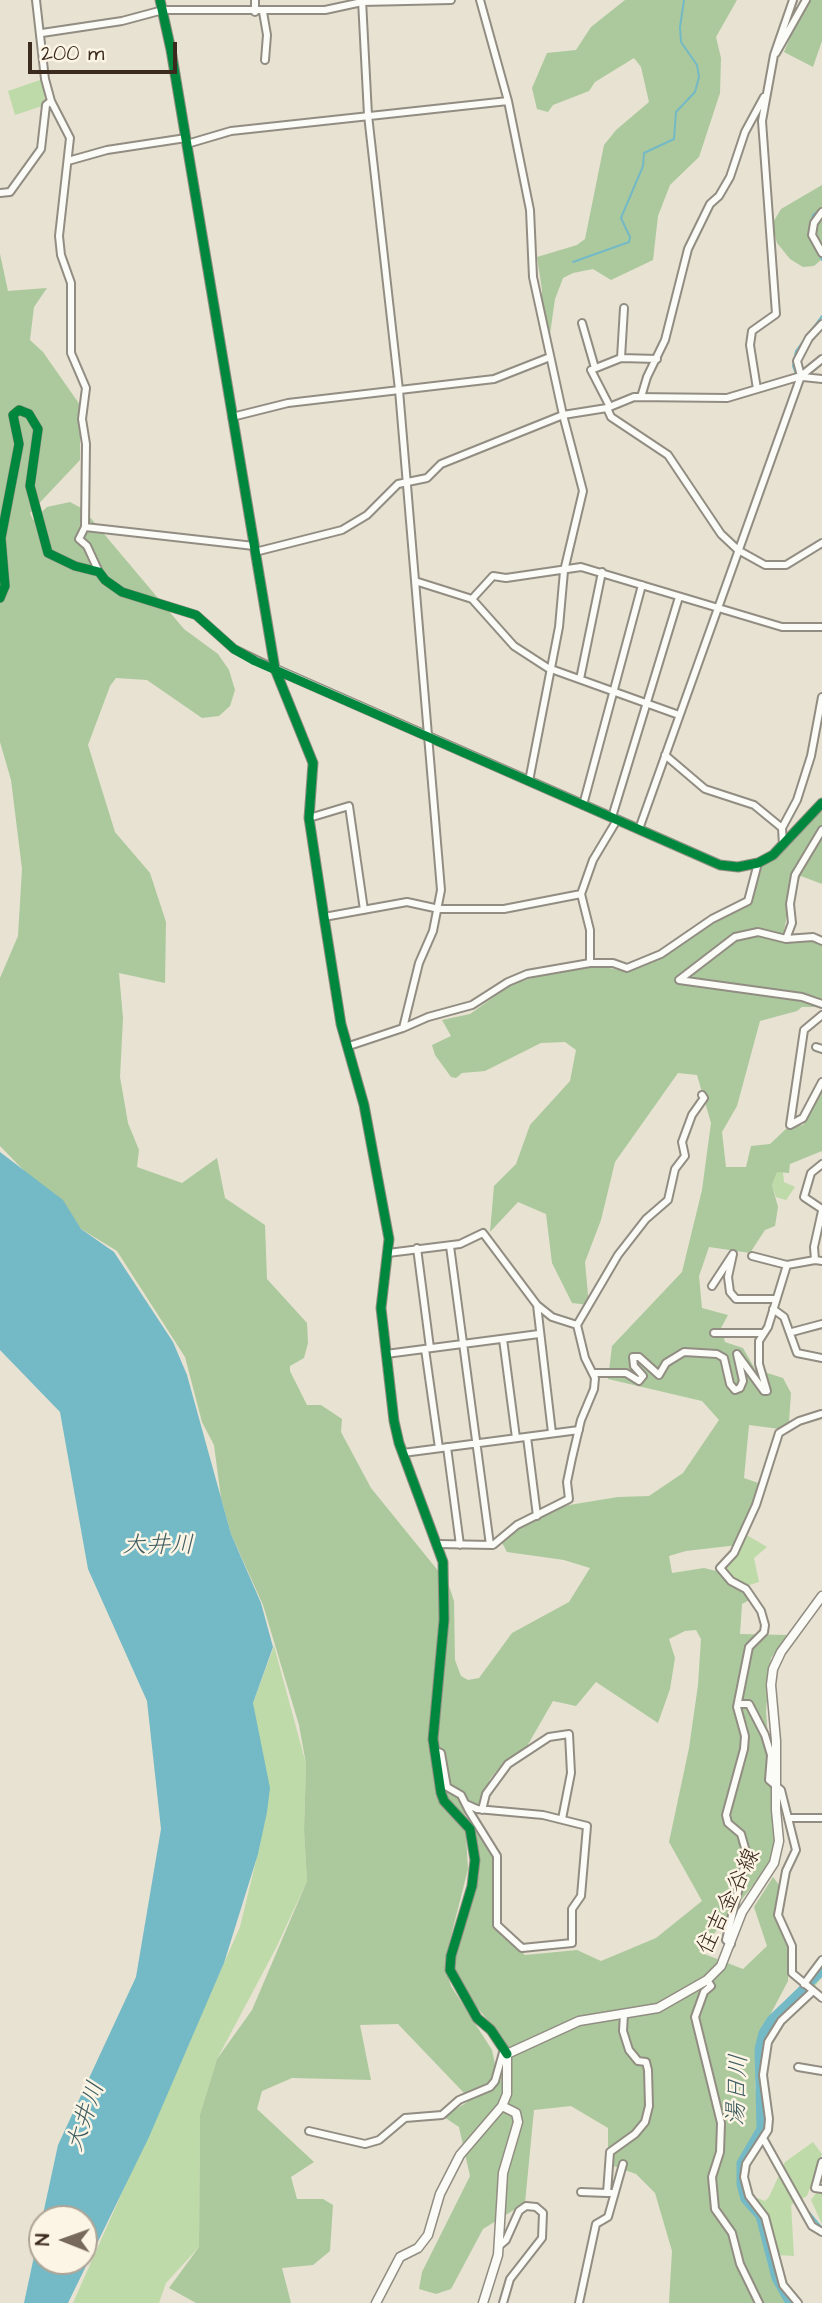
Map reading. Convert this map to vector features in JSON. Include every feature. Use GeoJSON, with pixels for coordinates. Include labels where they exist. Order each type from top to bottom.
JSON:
{"type":"FeatureCollection","features":[{"type":"Feature","properties":{"kind":"street"},"geometry":{"type":"LineString","coordinates":[[36,0],[42,33],[45,79],[51,101],[70,138],[59,236],[61,255],[71,283],[71,354],[86,388],[82,419],[86,444],[85,527],[79,539],[87,546],[105,580],[122,592],[196,615],[234,649],[275,669],[720,865],[738,867],[758,863],[774,855],[822,803]]}},
{"type":"Feature","properties":{"kind":"street"},"geometry":{"type":"LineString","coordinates":[[160,0],[275,669],[311,750],[313,763],[309,818],[324,917],[341,1024],[349,1046],[369,1131],[388,1239],[381,1308],[394,1421],[403,1453],[438,1544],[444,1575],[444,1620],[433,1728],[434,1750],[440,1793],[470,1829],[475,1860],[472,1886],[451,1956],[450,1970],[477,2018],[491,2030],[506,2052],[507,2094],[502,2106],[460,2155],[440,2194],[428,2235],[418,2248],[400,2257],[376,2303]]}},
{"type":"Feature","properties":{"kind":"street"},"geometry":{"type":"LineString","coordinates":[[254,0],[255,12]]}},
{"type":"Feature","properties":{"kind":"street"},"geometry":{"type":"LineString","coordinates":[[301,0],[302,11]]}},
{"type":"Feature","properties":{"kind":"street"},"geometry":{"type":"LineString","coordinates":[[42,33],[122,21],[163,10],[302,11],[325,10],[362,1],[451,0]]}},
{"type":"Feature","properties":{"kind":"street"},"geometry":{"type":"LineString","coordinates":[[480,0],[508,101],[530,210],[533,277],[563,415],[583,491],[564,571],[559,627],[529,781]]}},
{"type":"Feature","properties":{"kind":"street"},"geometry":{"type":"LineString","coordinates":[[757,389],[750,345],[752,331],[776,314],[762,121],[774,55],[793,0]]}},
{"type":"Feature","properties":{"kind":"street"},"geometry":{"type":"LineString","coordinates":[[774,55],[806,0]]}},
{"type":"Feature","properties":{"kind":"street"},"geometry":{"type":"LineString","coordinates":[[362,1],[368,115],[407,483],[441,890],[439,909],[419,963],[403,1028]]}},
{"type":"Feature","properties":{"kind":"street"},"geometry":{"type":"LineString","coordinates":[[263,12],[265,60]]}},
{"type":"Feature","properties":{"kind":"street"},"geometry":{"type":"LineString","coordinates":[[641,397],[647,377],[657,359],[688,249],[710,204],[719,196],[730,177],[746,132],[766,93]]}},
{"type":"Feature","properties":{"kind":"street"},"geometry":{"type":"LineString","coordinates":[[0,193],[10,192],[41,149],[46,104],[51,101]]}},
{"type":"Feature","properties":{"kind":"street"},"geometry":{"type":"LineString","coordinates":[[68,161],[107,150],[186,141],[231,131],[508,101]]}},
{"type":"Feature","properties":{"kind":"street"},"geometry":{"type":"LineString","coordinates":[[822,212],[814,223],[813,235],[822,253]]}},
{"type":"Feature","properties":{"kind":"street"},"geometry":{"type":"LineString","coordinates":[[621,358],[624,309]]}},
{"type":"Feature","properties":{"kind":"street"},"geometry":{"type":"LineString","coordinates":[[582,323],[595,368]]}},
{"type":"Feature","properties":{"kind":"street"},"geometry":{"type":"LineString","coordinates":[[639,829],[801,376],[797,361],[803,348],[822,324]]}},
{"type":"Feature","properties":{"kind":"street"},"geometry":{"type":"LineString","coordinates":[[232,417],[288,403],[494,379],[550,357]]}},
{"type":"Feature","properties":{"kind":"street"},"geometry":{"type":"LineString","coordinates":[[657,359],[621,358],[591,370],[611,417],[668,455],[721,534],[738,550],[765,565],[786,565],[822,543]]}},
{"type":"Feature","properties":{"kind":"street"},"geometry":{"type":"LineString","coordinates":[[85,527],[254,549],[342,530],[367,515],[398,484],[428,478],[441,464],[563,415],[608,407],[641,397],[727,398],[801,376],[822,359]]}},
{"type":"Feature","properties":{"kind":"street"},"geometry":{"type":"LineString","coordinates":[[801,376],[822,379]]}},
{"type":"Feature","properties":{"kind":"street"},"geometry":{"type":"LineString","coordinates":[[0,598],[5,586],[1,538],[19,444],[13,415],[19,410],[29,414],[38,429],[30,486],[48,553],[75,566],[100,572]]}},
{"type":"Feature","properties":{"kind":"street"},"geometry":{"type":"LineString","coordinates":[[472,599],[493,576],[506,578],[580,567],[782,627],[822,627]]}},
{"type":"Feature","properties":{"kind":"street"},"geometry":{"type":"LineString","coordinates":[[580,679],[602,572]]}},
{"type":"Feature","properties":{"kind":"street"},"geometry":{"type":"LineString","coordinates":[[415,581],[472,599],[514,646],[551,670],[679,715]]}},
{"type":"Feature","properties":{"kind":"street"},"geometry":{"type":"LineString","coordinates":[[583,805],[642,585]]}},
{"type":"Feature","properties":{"kind":"street"},"geometry":{"type":"LineString","coordinates":[[590,963],[590,930],[581,894],[593,860],[614,818],[679,597]]}},
{"type":"Feature","properties":{"kind":"street"},"geometry":{"type":"LineString","coordinates":[[783,845],[782,828],[797,800],[811,756],[822,697]]}},
{"type":"Feature","properties":{"kind":"street"},"geometry":{"type":"LineString","coordinates":[[665,755],[705,789],[754,806],[782,828]]}},
{"type":"Feature","properties":{"kind":"street"},"geometry":{"type":"LineString","coordinates":[[309,818],[349,806],[365,910]]}},
{"type":"Feature","properties":{"kind":"street"},"geometry":{"type":"LineString","coordinates":[[786,939],[792,923],[792,884],[798,868],[822,830]]}},
{"type":"Feature","properties":{"kind":"street"},"geometry":{"type":"LineString","coordinates":[[349,1046],[428,1017],[472,1005],[508,982],[527,974],[590,963],[613,963],[627,968],[661,954],[712,919],[748,901],[758,863]]}},
{"type":"Feature","properties":{"kind":"street"},"geometry":{"type":"LineString","coordinates":[[324,917],[407,902],[439,909],[504,909],[581,894]]}},
{"type":"Feature","properties":{"kind":"street"},"geometry":{"type":"LineString","coordinates":[[822,941],[813,937],[786,939],[758,932],[735,937],[679,980],[802,997],[822,1004]]}},
{"type":"Feature","properties":{"kind":"street"},"geometry":{"type":"LineString","coordinates":[[822,1015],[804,1030],[790,1125],[803,1118],[822,1082]]}},
{"type":"Feature","properties":{"kind":"street"},"geometry":{"type":"LineString","coordinates":[[438,1544],[490,1545],[500,1541],[517,1525],[569,1499],[567,1482],[579,1430],[594,1389],[593,1373],[585,1358],[577,1325],[618,1255],[646,1219],[668,1200],[675,1169],[685,1156],[682,1142],[692,1115],[704,1098],[702,1095]]}},
{"type":"Feature","properties":{"kind":"street"},"geometry":{"type":"LineString","coordinates":[[752,1256],[787,1265],[819,1260],[814,1247],[822,1210],[804,1197],[811,1173],[822,1164]]}},
{"type":"Feature","properties":{"kind":"street"},"geometry":{"type":"LineString","coordinates":[[388,1253],[450,1246],[483,1233],[537,1306],[552,1317],[577,1325]]}},
{"type":"Feature","properties":{"kind":"street"},"geometry":{"type":"LineString","coordinates":[[450,1246],[490,1545]]}},
{"type":"Feature","properties":{"kind":"street"},"geometry":{"type":"LineString","coordinates":[[417,1248],[439,1448]]}},
{"type":"Feature","properties":{"kind":"street"},"geometry":{"type":"LineString","coordinates":[[712,1286],[733,1254],[728,1277],[730,1292],[736,1299],[775,1299]]}},
{"type":"Feature","properties":{"kind":"street"},"geometry":{"type":"LineString","coordinates":[[593,1373],[626,1373],[639,1381],[643,1376],[634,1366],[633,1357],[639,1357],[659,1375],[666,1363],[684,1352],[717,1354],[724,1358],[730,1384],[736,1390],[743,1381],[737,1354],[764,1391],[768,1391],[759,1364],[760,1341],[787,1265]]}},
{"type":"Feature","properties":{"kind":"street"},"geometry":{"type":"LineString","coordinates":[[537,1306],[552,1433]]}},
{"type":"Feature","properties":{"kind":"street"},"geometry":{"type":"LineString","coordinates":[[773,1309],[784,1317],[792,1332],[797,1353],[822,1358]]}},
{"type":"Feature","properties":{"kind":"street"},"geometry":{"type":"LineString","coordinates":[[792,1332],[822,1324]]}},
{"type":"Feature","properties":{"kind":"street"},"geometry":{"type":"LineString","coordinates":[[714,1333],[764,1333]]}},
{"type":"Feature","properties":{"kind":"street"},"geometry":{"type":"LineString","coordinates":[[386,1354],[539,1334]]}},
{"type":"Feature","properties":{"kind":"street"},"geometry":{"type":"LineString","coordinates":[[503,1339],[516,1438]]}},
{"type":"Feature","properties":{"kind":"street"},"geometry":{"type":"LineString","coordinates":[[731,1944],[726,1940],[747,1855],[741,1834],[729,1823],[726,1815],[744,1749],[745,1736],[737,1707],[740,1704],[749,1647],[764,1632],[765,1625],[761,1611],[746,1589],[723,1574],[721,1565],[734,1553],[756,1505],[779,1433],[799,1421],[822,1413]]}},
{"type":"Feature","properties":{"kind":"street"},"geometry":{"type":"LineString","coordinates":[[403,1453],[579,1430]]}},
{"type":"Feature","properties":{"kind":"street"},"geometry":{"type":"LineString","coordinates":[[527,1437],[537,1516]]}},
{"type":"Feature","properties":{"kind":"street"},"geometry":{"type":"LineString","coordinates":[[447,1447],[460,1545]]}},
{"type":"Feature","properties":{"kind":"street","name":"住吉金谷線"},"geometry":{"type":"LineString","coordinates":[[506,2052],[579,2021],[658,2008],[707,1980],[722,1966],[742,1912],[774,1863],[779,1841],[775,1788],[776,1741],[771,1685],[773,1669],[781,1652],[822,1596]]}},
{"type":"Feature","properties":{"kind":"street"},"geometry":{"type":"LineString","coordinates":[[740,1704],[749,1704],[758,1717],[771,1755],[769,1780],[775,1788],[781,1790],[796,1850],[786,1871],[778,1915],[792,1946],[792,1973],[822,1998]]}},
{"type":"Feature","properties":{"kind":"street"},"geometry":{"type":"LineString","coordinates":[[482,1810],[486,1794],[508,1764],[549,1737],[569,1734],[571,1773],[562,1819]]}},
{"type":"Feature","properties":{"kind":"street"},"geometry":{"type":"LineString","coordinates":[[434,1750],[441,1752],[447,1787],[461,1795],[466,1804],[497,1856],[497,1926],[522,1948],[572,1943],[572,1909],[581,1896],[587,1826],[562,1819],[482,1810],[466,1804]]}},
{"type":"Feature","properties":{"kind":"street"},"geometry":{"type":"LineString","coordinates":[[788,1818],[822,1818]]}},
{"type":"Feature","properties":{"kind":"street"},"geometry":{"type":"LineString","coordinates":[[804,1984],[822,1959]]}},
{"type":"Feature","properties":{"kind":"street"},"geometry":{"type":"LineString","coordinates":[[707,1980],[711,1986],[704,1992],[695,2017],[720,2123],[720,2152],[712,2177],[715,2209],[732,2233],[740,2264],[759,2303]]}},
{"type":"Feature","properties":{"kind":"street"},"geometry":{"type":"LineString","coordinates":[[798,2303],[783,2285],[765,2217],[746,2190],[746,2164],[764,2140],[769,2119],[763,2075],[768,2042],[780,2021],[812,1991]]}},
{"type":"Feature","properties":{"kind":"street"},"geometry":{"type":"LineString","coordinates":[[579,2303],[596,2224],[608,2217],[610,2151],[635,2134],[645,2122],[649,2106],[646,2062],[638,2061],[629,2050],[623,2031],[624,2014]]}},
{"type":"Feature","properties":{"kind":"street"},"geometry":{"type":"LineString","coordinates":[[309,2131],[365,2144],[379,2140],[405,2118],[442,2115],[459,2100],[490,2087],[506,2052]]}},
{"type":"Feature","properties":{"kind":"street"},"geometry":{"type":"LineString","coordinates":[[799,2067],[822,2071]]}},
{"type":"Feature","properties":{"kind":"street"},"geometry":{"type":"LineString","coordinates":[[483,2303],[498,2255],[503,2173],[518,2117],[502,2106]]}},
{"type":"Feature","properties":{"kind":"street"},"geometry":{"type":"LineString","coordinates":[[764,2140],[812,2226],[822,2232]]}},
{"type":"Feature","properties":{"kind":"street"},"geometry":{"type":"LineString","coordinates":[[822,2162],[815,2188],[822,2189]]}},
{"type":"Feature","properties":{"kind":"street"},"geometry":{"type":"LineString","coordinates":[[610,2193],[623,2164]]}},
{"type":"Feature","properties":{"kind":"street"},"geometry":{"type":"LineString","coordinates":[[581,2192],[610,2193]]}},
{"type":"Feature","properties":{"kind":"street"},"geometry":{"type":"LineString","coordinates":[[498,2247],[506,2240],[519,2211],[526,2206],[536,2207],[543,2213],[542,2238],[510,2278],[503,2303]]}},
{"type":"Feature","properties":{"kind":"green space"},"geometry":{"type":"Polygon","coordinates":[[[625,0],[737,0],[716,37],[721,58],[720,93],[699,157],[670,185],[658,216],[653,260],[611,280],[593,269],[563,278],[555,299],[550,334],[542,327],[542,290],[537,257],[577,245],[585,239],[604,145],[616,130],[649,102],[641,67],[634,58],[595,82],[589,91],[553,105],[548,112],[537,109],[532,88],[547,53],[576,50],[591,27],[625,0]]]}},
{"type":"Feature","properties":{"kind":"green space"},"geometry":{"type":"Polygon","coordinates":[[[806,0],[822,0],[822,41],[813,67],[784,52],[806,0]]]}},
{"type":"Feature","properties":{"kind":"green space"},"geometry":{"type":"Polygon","coordinates":[[[43,79],[45,105],[15,115],[8,91],[43,79]]]}},
{"type":"Feature","properties":{"kind":"green space"},"geometry":{"type":"Polygon","coordinates":[[[822,185],[822,259],[814,266],[803,267],[790,259],[777,243],[772,224],[781,209],[822,185]]]}},
{"type":"Feature","properties":{"kind":"green space"},"geometry":{"type":"Polygon","coordinates":[[[0,254],[8,291],[47,288],[34,307],[30,340],[43,352],[80,405],[80,460],[30,513],[33,520],[47,507],[70,502],[83,509],[184,629],[218,654],[229,670],[235,690],[230,706],[219,716],[202,718],[147,680],[116,678],[110,686],[88,745],[115,832],[150,873],[166,922],[165,983],[119,973],[123,1018],[120,1077],[128,1123],[139,1150],[137,1167],[182,1183],[217,1158],[225,1198],[265,1225],[267,1279],[307,1323],[308,1343],[304,1358],[290,1366],[290,1371],[307,1405],[321,1405],[342,1419],[341,1432],[371,1488],[448,1583],[454,1601],[455,1660],[461,1676],[468,1680],[479,1678],[512,1633],[569,1602],[590,1568],[564,1560],[507,1552],[501,1541],[533,1517],[569,1505],[618,1497],[649,1496],[683,1473],[719,1420],[702,1401],[608,1379],[612,1346],[682,1272],[702,1190],[711,1123],[697,1075],[678,1073],[615,1162],[601,1220],[585,1262],[589,1305],[572,1303],[552,1263],[546,1214],[518,1202],[490,1232],[494,1186],[516,1164],[530,1125],[570,1081],[576,1050],[565,1042],[541,1043],[485,1071],[451,1077],[435,1055],[432,1045],[451,1036],[442,1020],[470,1014],[512,984],[545,974],[600,966],[628,972],[658,960],[723,916],[750,904],[762,867],[822,803],[822,884],[801,876],[792,890],[783,936],[790,942],[811,940],[822,944],[822,1007],[802,1007],[797,1011],[760,1021],[737,1106],[722,1132],[726,1167],[746,1167],[751,1146],[770,1144],[788,1127],[803,1125],[822,1091],[822,1151],[790,1164],[789,1173],[777,1172],[772,1185],[778,1207],[775,1226],[765,1230],[750,1253],[709,1247],[699,1276],[702,1308],[728,1315],[721,1328],[725,1342],[743,1348],[755,1369],[783,1378],[791,1393],[789,1422],[780,1429],[749,1425],[744,1478],[761,1484],[738,1545],[686,1551],[669,1556],[672,1573],[704,1568],[720,1572],[746,1589],[751,1599],[742,1604],[740,1634],[789,1635],[771,1658],[766,1711],[775,1837],[768,1867],[699,1952],[743,1969],[767,1946],[754,1907],[773,1877],[779,1885],[777,1915],[789,1955],[788,1981],[758,2038],[755,2086],[761,2129],[738,2163],[739,2193],[758,2221],[768,2264],[792,2303],[669,2303],[672,2251],[655,2193],[636,2174],[608,2164],[608,2128],[571,2106],[534,2110],[525,2203],[483,2229],[451,2289],[436,2294],[419,2289],[422,2272],[470,2176],[459,2127],[444,2117],[501,2080],[503,2038],[468,1997],[453,1968],[479,1873],[476,1827],[492,1853],[492,1925],[525,1955],[577,1950],[601,1961],[656,1938],[702,1901],[669,1842],[689,1748],[698,1685],[701,1639],[696,1630],[685,1631],[669,1639],[675,1658],[670,1689],[658,1723],[596,1682],[576,1706],[553,1701],[526,1748],[504,1762],[490,1779],[479,1805],[464,1804],[468,1869],[448,1948],[446,1970],[451,1986],[492,2050],[497,2074],[490,2084],[464,2093],[398,2024],[360,2025],[371,2080],[292,2078],[262,2091],[257,2109],[314,2162],[291,2177],[297,2199],[323,2199],[333,2205],[330,2251],[313,2265],[282,2268],[291,2303],[196,2303],[169,2288],[199,2247],[200,2115],[217,2059],[252,2010],[307,1881],[304,1830],[306,1764],[299,1725],[263,1605],[231,1534],[221,1498],[214,1445],[202,1422],[185,1357],[117,1251],[81,1229],[0,1146],[0,978],[18,936],[22,869],[11,780],[0,742],[0,254]]]}},
{"type":"Feature","properties":{"kind":"green space"},"geometry":{"type":"Polygon","coordinates":[[[777,1171],[783,1172],[784,1182],[795,1187],[786,1200],[776,1197],[772,1185],[777,1171]]]}},
{"type":"Feature","properties":{"kind":"green space"},"geometry":{"type":"Polygon","coordinates":[[[745,1534],[767,1547],[754,1558],[759,1582],[746,1586],[724,1575],[724,1561],[745,1534]]]}},
{"type":"Feature","properties":{"kind":"green space"},"geometry":{"type":"Polygon","coordinates":[[[274,1646],[306,1764],[304,1830],[307,1881],[276,1948],[217,2059],[200,2116],[199,2247],[166,2283],[159,2303],[73,2303],[85,2275],[98,2275],[98,2247],[240,1927],[261,1840],[253,1703],[274,1646]]]}},
{"type":"Feature","properties":{"kind":"green space"},"geometry":{"type":"Polygon","coordinates":[[[822,1959],[822,1976],[811,1993],[776,2024],[767,2037],[762,2057],[767,2111],[760,2115],[757,2086],[758,2040],[773,2014],[804,1983],[822,1959]]]}},
{"type":"Feature","properties":{"kind":"green space"},"geometry":{"type":"Polygon","coordinates":[[[813,2142],[822,2154],[807,2196],[791,2205],[794,2256],[778,2255],[757,2198],[765,2201],[769,2197],[785,2162],[813,2142]]]}},
{"type":"Feature","properties":{"kind":"green space"},"geometry":{"type":"Polygon","coordinates":[[[817,2192],[822,2193],[822,2224],[811,2200],[817,2192]]]}},
{"type":"Feature","properties":{"kind":"water","name":"大井川"},"geometry":{"type":"Polygon","coordinates":[[[0,1152],[63,1200],[81,1229],[114,1252],[173,1342],[187,1375],[231,1534],[261,1603],[273,1647],[253,1703],[270,1788],[258,1854],[224,1963],[149,2137],[98,2242],[98,2205],[45,2205],[58,2145],[136,1977],[161,1829],[147,1701],[88,1569],[60,1412],[0,1350],[0,1152]]]}},
{"type":"Feature","properties":{"kind":"water","name":"大井川"},"geometry":{"type":"Polygon","coordinates":[[[30,2275],[82,2275],[68,2303],[24,2303],[30,2275]]]}},
{"type":"Feature","properties":{"kind":"waterway"},"geometry":{"type":"LineString","coordinates":[[573,262],[629,242],[630,237],[621,218],[643,166],[644,153],[674,139],[676,112],[695,92],[699,77],[697,65],[681,42],[684,0]]}},
{"type":"Feature","properties":{"kind":"waterway"},"geometry":{"type":"LineString","coordinates":[[809,231],[813,215],[822,208]]}},
{"type":"Feature","properties":{"kind":"waterway"},"geometry":{"type":"LineString","coordinates":[[810,236],[822,260]]}},
{"type":"Feature","properties":{"kind":"waterway"},"geometry":{"type":"LineString","coordinates":[[796,374],[793,366],[796,351],[822,316]]}},
{"type":"Feature","properties":{"kind":"waterway","name":"湯日川"},"geometry":{"type":"LineString","coordinates":[[790,2303],[776,2278],[760,2216],[745,2199],[741,2184],[741,2163],[761,2129],[759,2049],[763,2033],[771,2020],[822,1971]]}},
{"type":"Feature","properties":{"kind":"waterway"},"geometry":{"type":"LineString","coordinates":[[766,2137],[807,2210],[822,2228]]}},
{"type":"Feature","properties":{"kind":"cycle path"},"geometry":{"type":"LineString","coordinates":[[160,0],[171,50],[275,669],[313,763],[309,818],[341,1024],[364,1105],[389,1239],[381,1308],[394,1421],[399,1443],[443,1562],[444,1620],[433,1739],[441,1793],[444,1801],[470,1829],[475,1860],[472,1886],[451,1956],[450,1970],[477,2018],[491,2030],[507,2054]]}},
{"type":"Feature","properties":{"kind":"cycle path"},"geometry":{"type":"LineString","coordinates":[[0,598],[5,586],[1,538],[19,444],[13,415],[19,410],[29,414],[38,429],[30,486],[48,553],[75,566],[99,572],[122,592],[196,615],[234,649],[255,661],[720,865],[738,867],[758,863],[773,855],[822,803]]}}]}
